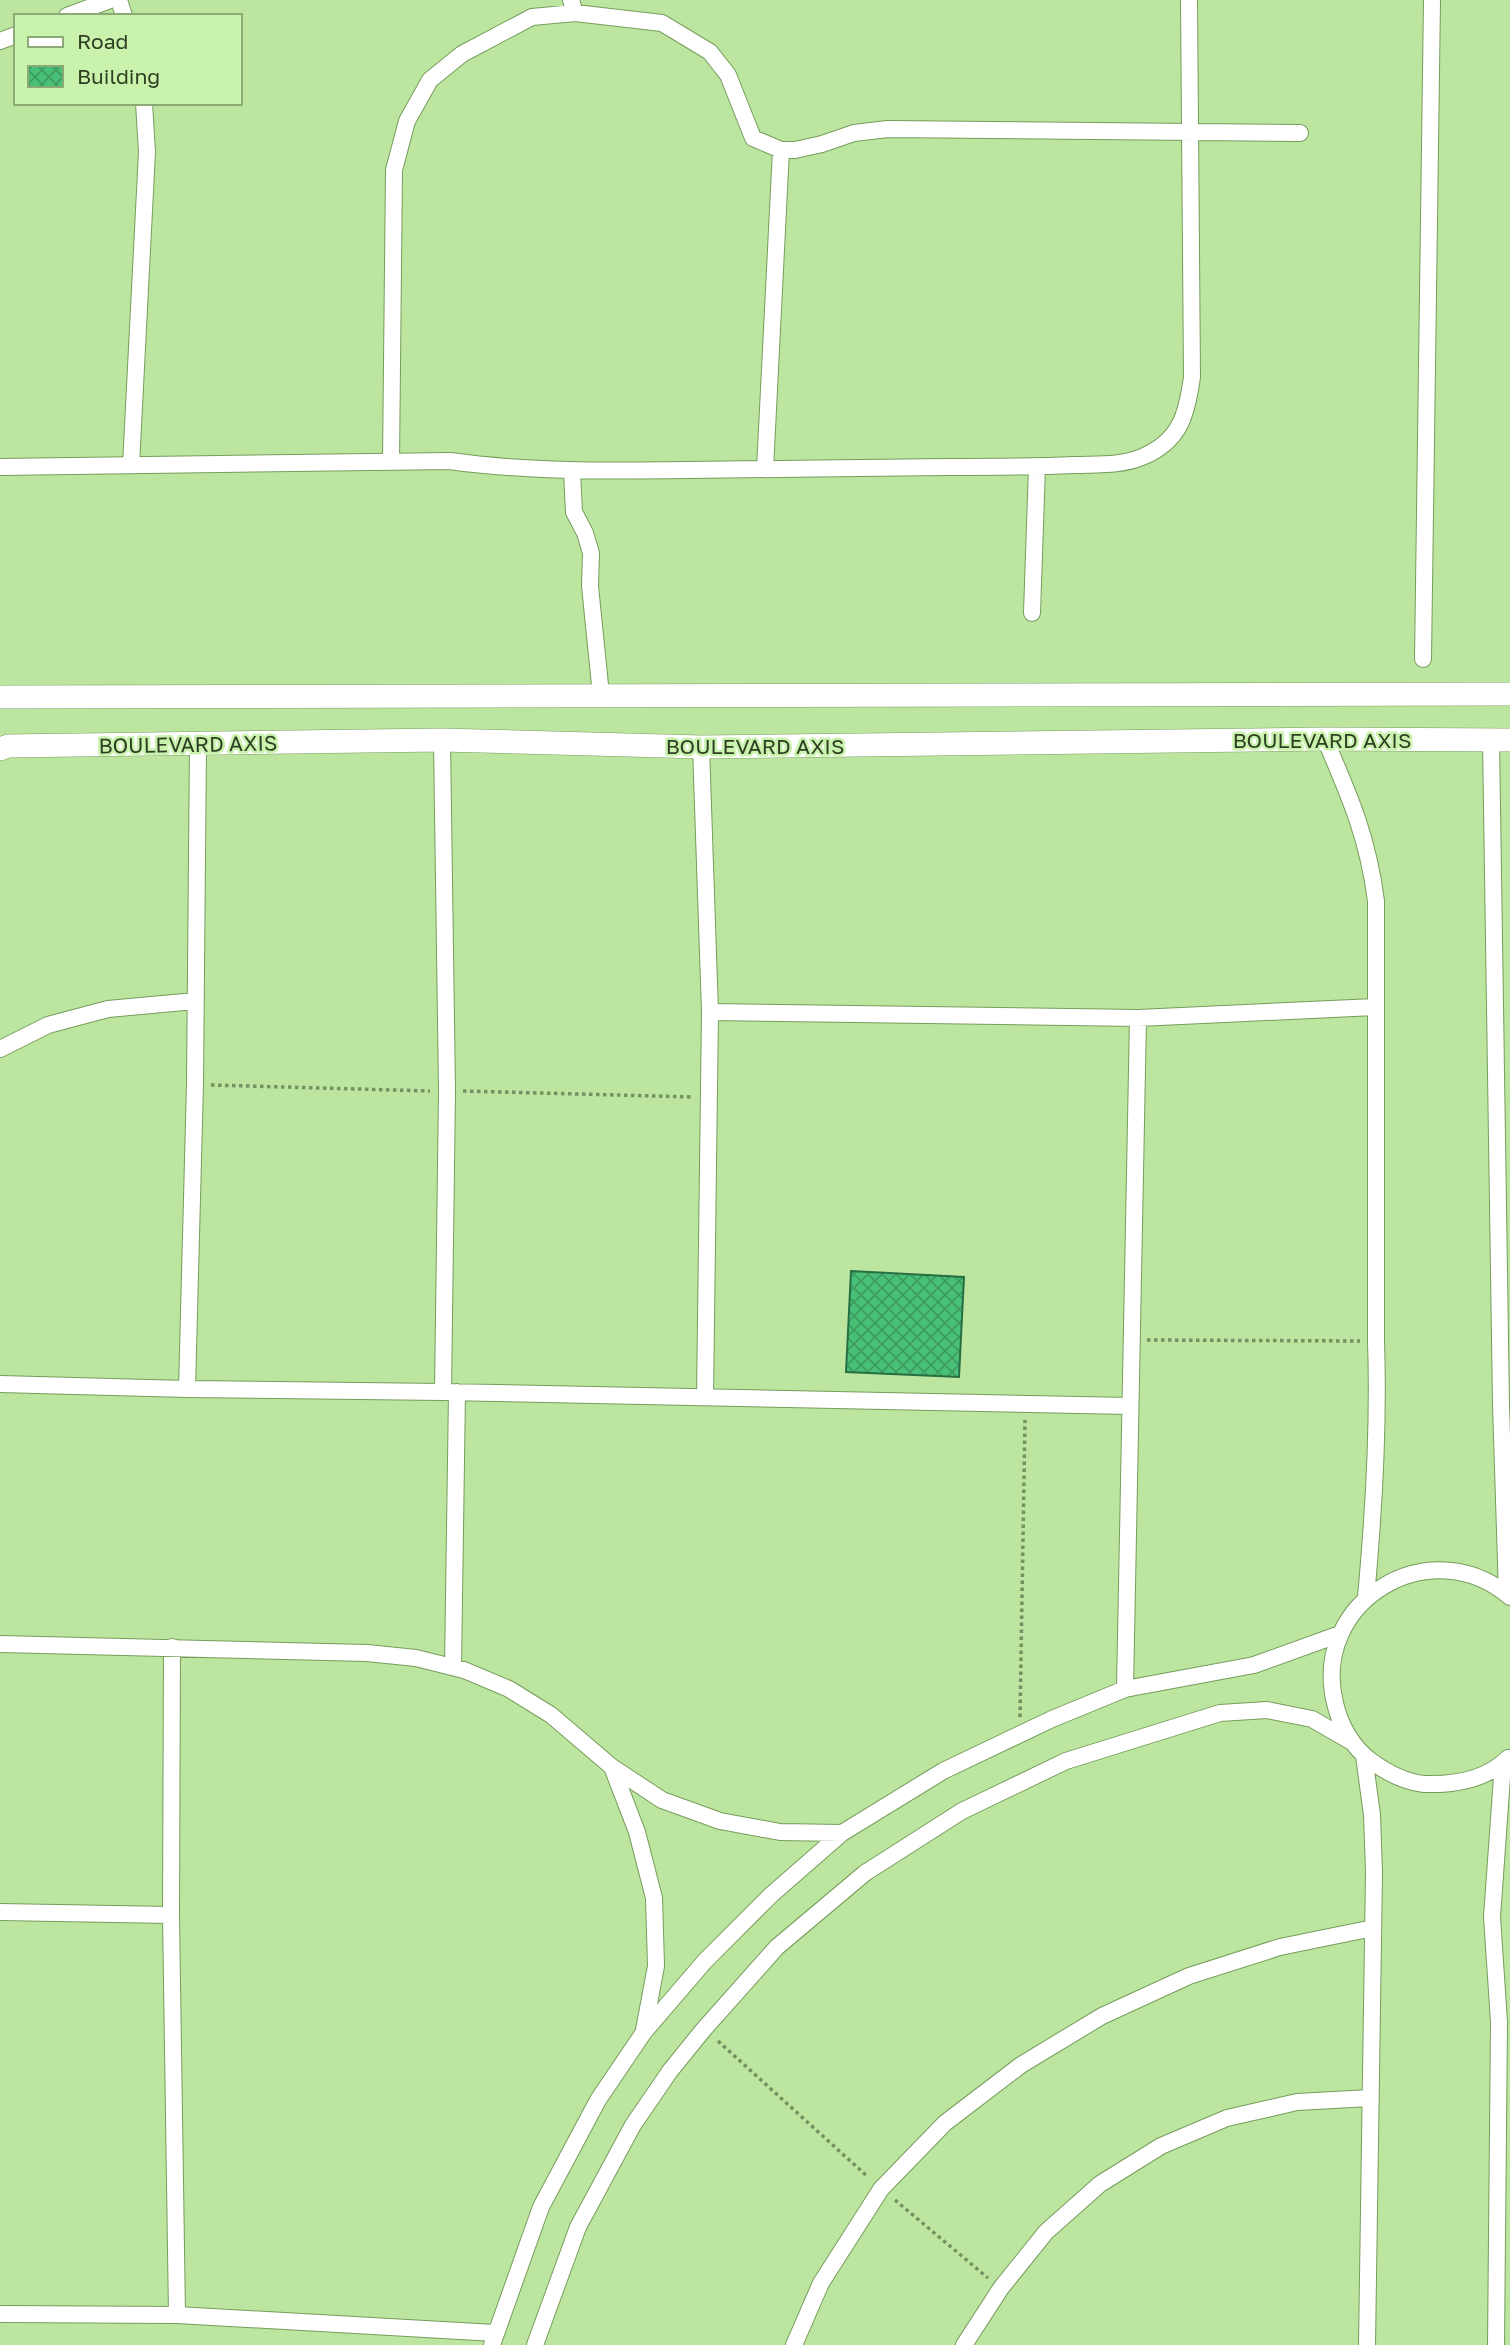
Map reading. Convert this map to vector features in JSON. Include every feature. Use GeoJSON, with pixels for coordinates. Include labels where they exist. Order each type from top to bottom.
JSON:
{"type":"FeatureCollection","features":[{"type":"Feature","properties":{"kind":"street"},"geometry":{"type":"LineString","coordinates":[[72,14],[110,0]]}},
{"type":"Feature","properties":{"kind":"street"},"geometry":{"type":"LineString","coordinates":[[0,467],[450,461],[572,471],[1037,467],[1122,463],[1144,457],[1177,431],[1187,411],[1192,377],[1189,0]]}},
{"type":"Feature","properties":{"kind":"street"},"geometry":{"type":"LineString","coordinates":[[1423,659],[1432,0]]}},
{"type":"Feature","properties":{"kind":"street"},"geometry":{"type":"LineString","coordinates":[[391,462],[394,170],[407,121],[430,80],[462,54],[532,17],[573,7],[662,23],[710,52],[728,75],[753,138],[781,150],[808,148],[854,133],[888,129],[1300,134]]}},
{"type":"Feature","properties":{"kind":"street"},"geometry":{"type":"LineString","coordinates":[[131,465],[147,152],[144,105]]}},
{"type":"Feature","properties":{"kind":"street"},"geometry":{"type":"LineString","coordinates":[[765,469],[781,150]]}},
{"type":"Feature","properties":{"kind":"street"},"geometry":{"type":"LineString","coordinates":[[1032,613],[1037,467]]}},
{"type":"Feature","properties":{"kind":"street"},"geometry":{"type":"LineString","coordinates":[[572,471],[574,512],[585,533],[591,553],[590,586],[601,695]]}},
{"type":"Feature","properties":{"kind":"street"},"geometry":{"type":"LineString","coordinates":[[0,697],[1510,694]]}},
{"type":"Feature","properties":{"kind":"street"},"geometry":{"type":"LineString","coordinates":[[1325,739],[1353,804],[1372,868],[1376,901],[1378,1410],[1366,1597]]}},
{"type":"Feature","properties":{"kind":"street","name":"BOULEVARD AXIS"},"geometry":{"type":"LineString","coordinates":[[0,749],[8,746],[442,740],[701,747],[1325,739],[1500,740]]}},
{"type":"Feature","properties":{"kind":"street"},"geometry":{"type":"LineString","coordinates":[[442,740],[453,1667]]}},
{"type":"Feature","properties":{"kind":"street"},"geometry":{"type":"LineString","coordinates":[[1500,740],[1509,1595]]}},
{"type":"Feature","properties":{"kind":"street"},"geometry":{"type":"LineString","coordinates":[[187,1390],[198,744]]}},
{"type":"Feature","properties":{"kind":"street"},"geometry":{"type":"LineString","coordinates":[[701,747],[710,1012],[705,1397]]}},
{"type":"Feature","properties":{"kind":"street"},"geometry":{"type":"LineString","coordinates":[[0,1049],[48,1025],[108,1009],[195,1001]]}},
{"type":"Feature","properties":{"kind":"street"},"geometry":{"type":"LineString","coordinates":[[710,1012],[1138,1018],[1376,1007]]}},
{"type":"Feature","properties":{"kind":"street"},"geometry":{"type":"LineString","coordinates":[[1125,1689],[1138,1018]]}},
{"type":"Feature","properties":{"kind":"street"},"geometry":{"type":"LineString","coordinates":[[0,1384],[187,1390],[450,1392],[1130,1406]]}},
{"type":"Feature","properties":{"kind":"street"},"geometry":{"type":"LineString","coordinates":[[1507,1760],[1477,1778],[1447,1785],[1417,1783],[1388,1773],[1364,1756],[1352,1742],[1338,1717],[1331,1689],[1332,1661],[1340,1634],[1351,1614],[1366,1597],[1392,1580],[1421,1571],[1452,1570],[1481,1578],[1509,1595]]}},
{"type":"Feature","properties":{"kind":"street"},"geometry":{"type":"LineString","coordinates":[[0,2314],[177,2315],[493,2339],[541,2207],[598,2101],[644,2032],[705,1961],[761,1905],[842,1833],[943,1771],[1020,1734],[1125,1689],[1254,1665],[1340,1634]]}},
{"type":"Feature","properties":{"kind":"street"},"geometry":{"type":"LineString","coordinates":[[0,1644],[367,1653],[416,1658],[453,1667],[509,1689],[541,1709],[612,1767],[662,1800],[720,1821],[780,1832],[842,1833]]}},
{"type":"Feature","properties":{"kind":"street"},"geometry":{"type":"LineString","coordinates":[[172,1647],[171,1915],[177,2315]]}},
{"type":"Feature","properties":{"kind":"street"},"geometry":{"type":"LineString","coordinates":[[535,2345],[578,2227],[626,2137],[670,2071],[777,1947],[865,1873],[962,1811],[1066,1761],[1220,1713],[1267,1710],[1312,1719],[1352,1742]]}},
{"type":"Feature","properties":{"kind":"street"},"geometry":{"type":"LineString","coordinates":[[1364,1756],[1372,1815],[1373,1928],[1367,2345]]}},
{"type":"Feature","properties":{"kind":"street"},"geometry":{"type":"LineString","coordinates":[[1496,2345],[1504,2153],[1505,2027],[1492,1917],[1507,1760]]}},
{"type":"Feature","properties":{"kind":"street"},"geometry":{"type":"LineString","coordinates":[[612,1767],[637,1832],[654,1898],[656,1966],[644,2032]]}},
{"type":"Feature","properties":{"kind":"street"},"geometry":{"type":"LineString","coordinates":[[0,1912],[171,1915]]}},
{"type":"Feature","properties":{"kind":"street"},"geometry":{"type":"LineString","coordinates":[[794,2345],[821,2283],[881,2189],[945,2123],[1021,2065],[1102,2016],[1189,1976],[1280,1947],[1373,1928]]}},
{"type":"Feature","properties":{"kind":"street"},"geometry":{"type":"LineString","coordinates":[[964,2345],[1001,2288],[1046,2232],[1100,2184],[1161,2146],[1227,2118],[1297,2102],[1370,2098]]}},
{"type":"Feature","properties":{"kind":"path"},"geometry":{"type":"LineString","coordinates":[[1132,1340],[1376,1341]]}},
{"type":"Feature","properties":{"kind":"path"},"geometry":{"type":"LineString","coordinates":[[1020,1734],[1026,1404]]}},
{"type":"Feature","properties":{"kind":"path"},"geometry":{"type":"LineString","coordinates":[[704,2029],[881,2189],[1001,2288]]}},
{"type":"Feature","properties":{"kind":"building"},"geometry":{"type":"Polygon","coordinates":[[[851,1271],[964,1277],[959,1377],[846,1372],[851,1271]]]}}]}
